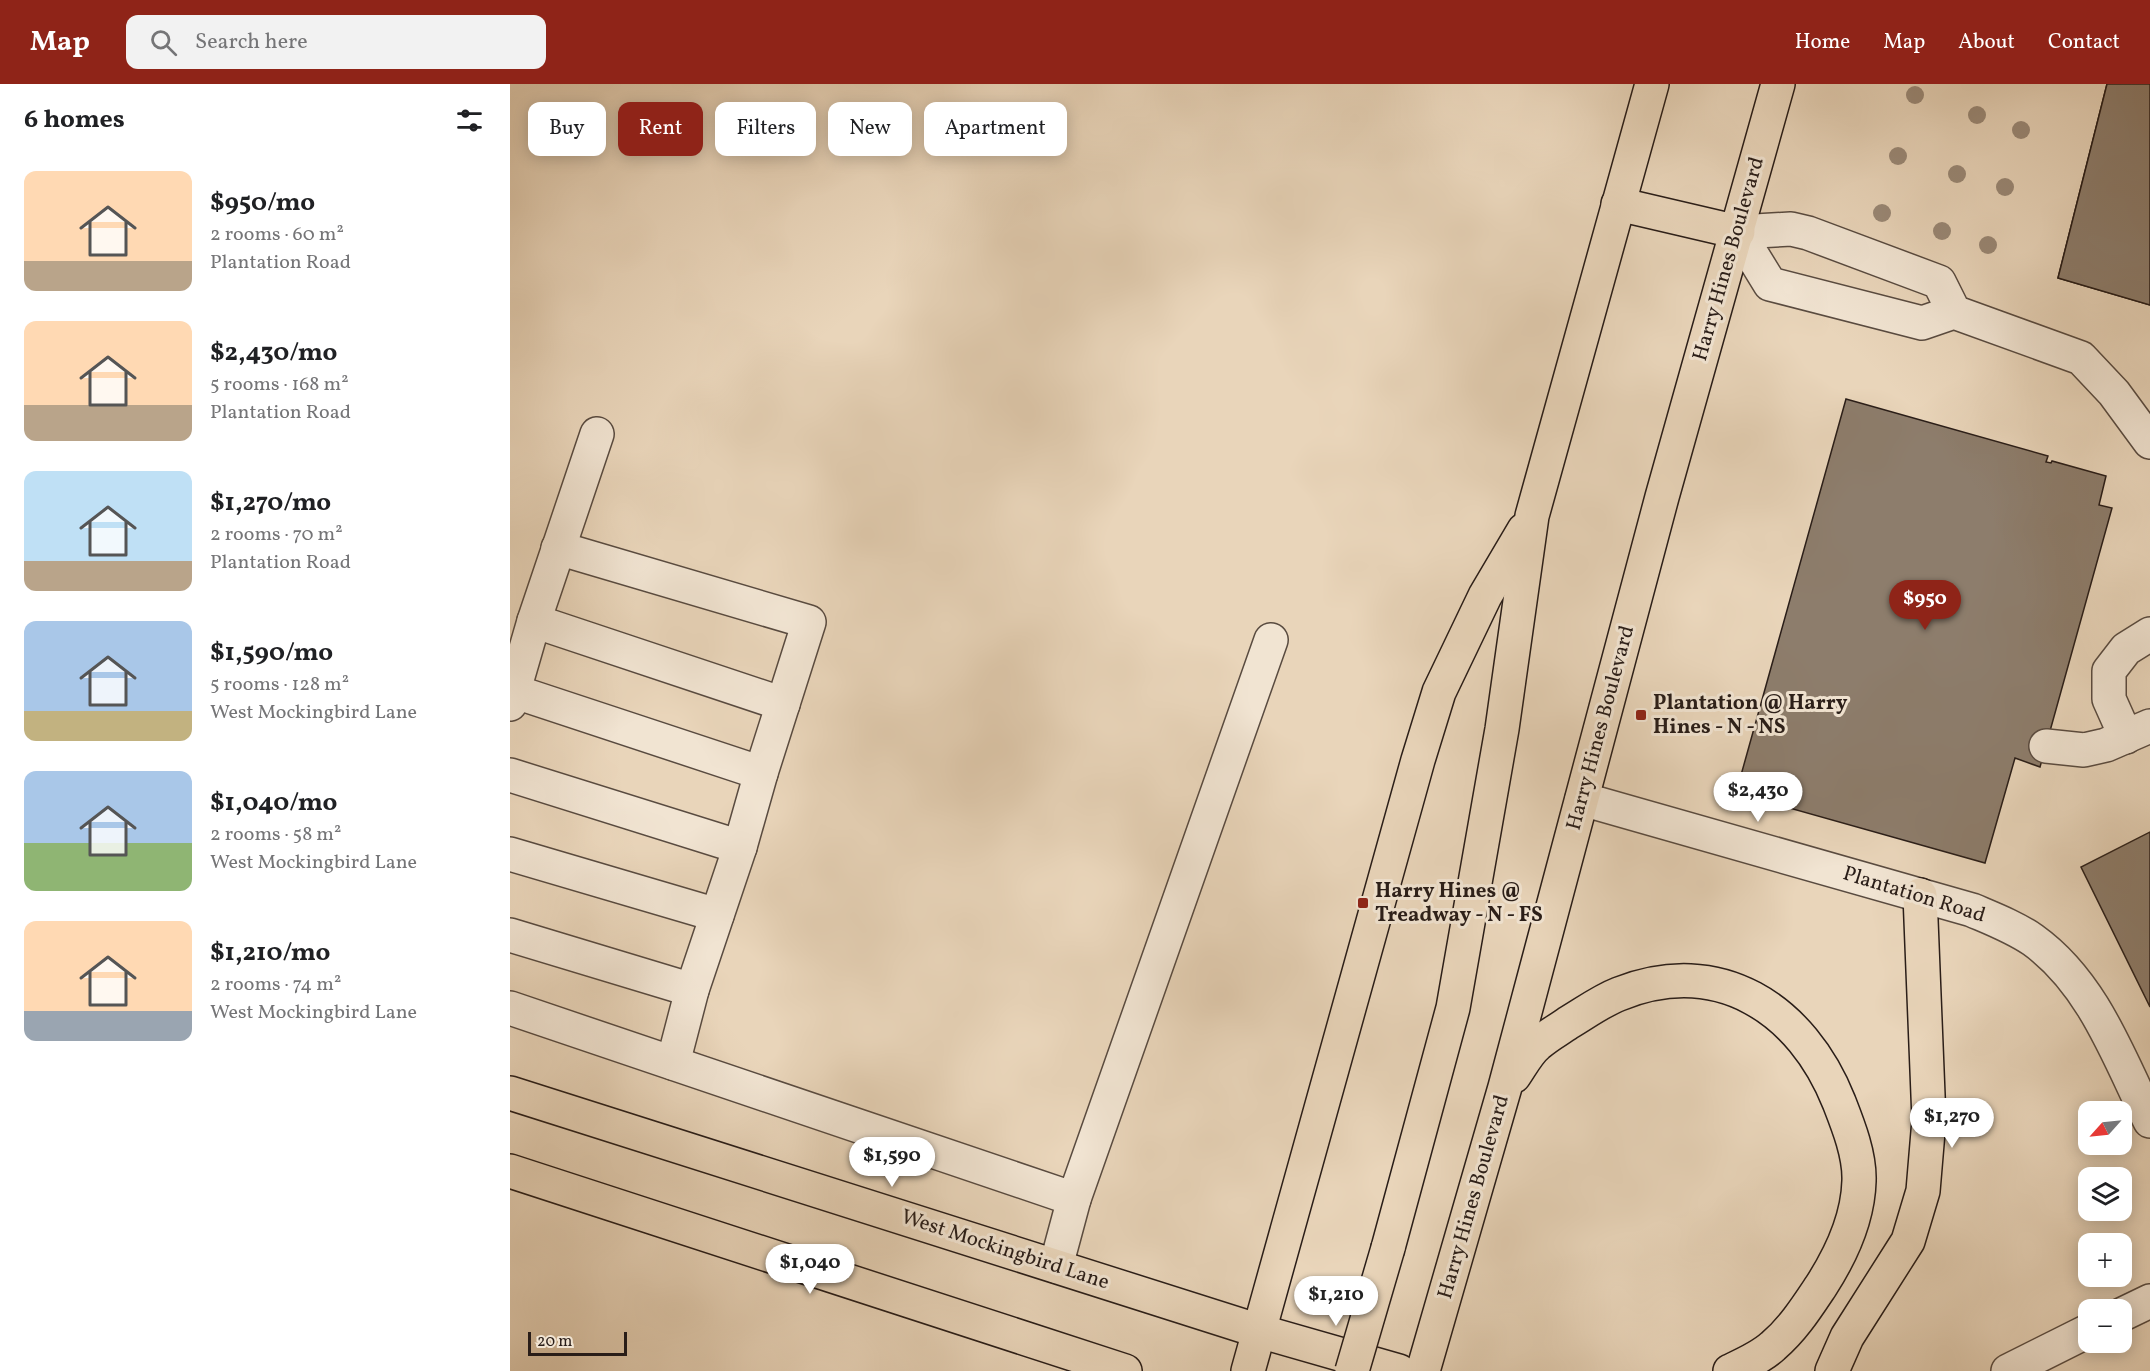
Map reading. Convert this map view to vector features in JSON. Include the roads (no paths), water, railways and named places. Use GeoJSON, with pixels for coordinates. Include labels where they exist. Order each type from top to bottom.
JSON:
{"type":"FeatureCollection","features":[{"type":"Feature","properties":{"kind":"main road"},"geometry":{"type":"LineString","coordinates":[[1352,1371],[1453,1008],[1502,729],[1532,516],[1652,84]]}},
{"type":"Feature","properties":{"kind":"main road","name":"Harry Hines Boulevard"},"geometry":{"type":"LineString","coordinates":[[1423,1371],[1505,1087],[1662,496],[1778,84]]}},
{"type":"Feature","properties":{"kind":"main road"},"geometry":{"type":"LineString","coordinates":[[1618,204],[1738,232]]}},
{"type":"Feature","properties":{"kind":"main road"},"geometry":{"type":"LineString","coordinates":[[1248,1371],[1418,760],[1439,692],[1485,597],[1532,516]]}},
{"type":"Feature","properties":{"kind":"main road"},"geometry":{"type":"LineString","coordinates":[[1832,1371],[1847,1337],[1908,1241],[1923,1191],[1929,1120],[1920,895]]}},
{"type":"Feature","properties":{"kind":"main road"},"geometry":{"type":"LineString","coordinates":[[1505,1087],[1537,1044],[1594,1006],[1619,994],[1648,985],[1683,980],[1718,985],[1749,995],[1773,1009],[1804,1039],[1828,1075],[1851,1131],[1859,1179],[1856,1210],[1847,1238],[1828,1276],[1803,1315],[1773,1346],[1730,1371]]}},
{"type":"Feature","properties":{"kind":"main road","name":"West Mockingbird Lane"},"geometry":{"type":"LineString","coordinates":[[510,1093],[1259,1331],[1399,1371]]}},
{"type":"Feature","properties":{"kind":"main road"},"geometry":{"type":"LineString","coordinates":[[510,1171],[1125,1371]]}},
{"type":"Feature","properties":{"kind":"street"},"geometry":{"type":"LineString","coordinates":[[1954,312],[1939,282],[1808,233],[1791,229],[1738,232],[1770,284],[1922,323],[1954,312],[2081,358],[2114,393],[2150,442]]}},
{"type":"Feature","properties":{"kind":"street"},"geometry":{"type":"LineString","coordinates":[[597,434],[534,621],[512,697],[761,773]]}},
{"type":"Feature","properties":{"kind":"street"},"geometry":{"type":"LineString","coordinates":[[558,548],[809,622],[740,847],[692,990],[673,1063]]}},
{"type":"Feature","properties":{"kind":"street"},"geometry":{"type":"LineString","coordinates":[[534,621],[783,704]]}},
{"type":"Feature","properties":{"kind":"street"},"geometry":{"type":"LineString","coordinates":[[2046,746],[2084,750],[2106,745],[2138,732],[2109,699],[2109,671],[2126,649],[2150,634]]}},
{"type":"Feature","properties":{"kind":"street"},"geometry":{"type":"LineString","coordinates":[[1056,1266],[1074,1199],[1271,640]]}},
{"type":"Feature","properties":{"kind":"street"},"geometry":{"type":"LineString","coordinates":[[510,775],[740,847]]}},
{"type":"Feature","properties":{"kind":"street","name":"Plantation Road"},"geometry":{"type":"LineString","coordinates":[[1582,799],[1972,910],[2008,925],[2035,941],[2063,967],[2093,1005],[2150,1121]]}},
{"type":"Feature","properties":{"kind":"street"},"geometry":{"type":"LineString","coordinates":[[510,854],[717,915]]}},
{"type":"Feature","properties":{"kind":"street"},"geometry":{"type":"LineString","coordinates":[[510,935],[692,990]]}},
{"type":"Feature","properties":{"kind":"street"},"geometry":{"type":"LineString","coordinates":[[510,1008],[1074,1199]]}},
{"type":"Feature","properties":{"kind":"street"},"geometry":{"type":"LineString","coordinates":[[2132,1310],[2150,1301]]}},
{"type":"Feature","properties":{"kind":"street"},"geometry":{"type":"LineString","coordinates":[[2008,1371],[2078,1336]]}},
{"type":"Feature","properties":{"kind":"place","name":"Plantation @ Harry Hines - N - NS"},"geometry":{"type":"Point","coordinates":[1641,715]}},
{"type":"Feature","properties":{"kind":"place","name":"Harry Hines @ Treadway - N - FS"},"geometry":{"type":"Point","coordinates":[1363,903]}}]}
